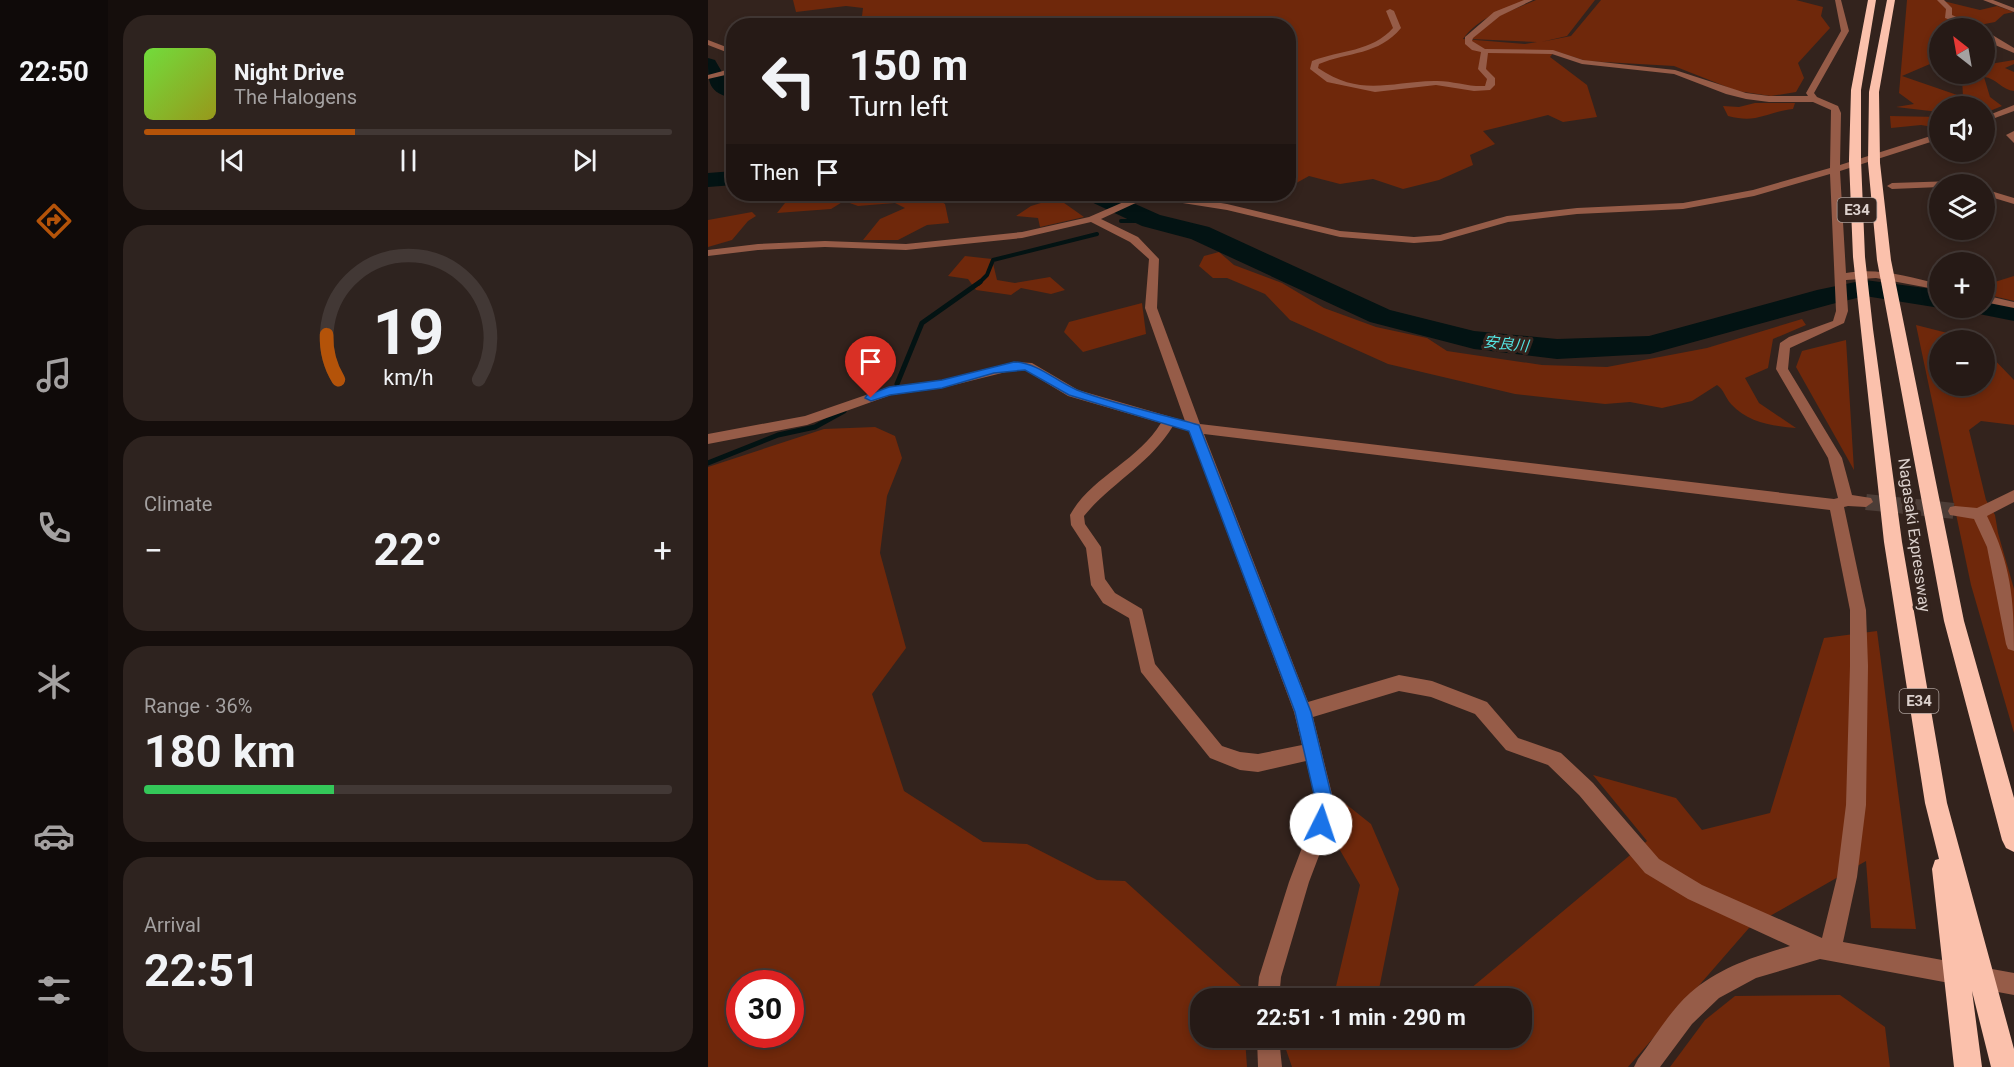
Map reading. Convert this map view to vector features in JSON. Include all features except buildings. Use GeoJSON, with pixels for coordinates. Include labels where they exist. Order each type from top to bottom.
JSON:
{"type":"FeatureCollection","features":[{"type":"Feature","properties":{"kind":"highway","name":"Nagasaki Expressway"},"geometry":{"type":"LineString","coordinates":[[1872,0],[1856,90],[1855,160],[1859,257],[1866,329],[1893,542],[1936,802],[2005,1067]]}},
{"type":"Feature","properties":{"kind":"highway","name":"Nagasaki Expressway"},"geometry":{"type":"LineString","coordinates":[[1891,0],[1874,92],[1874,163],[1884,260],[1954,621],[2014,840]]}},
{"type":"Feature","properties":{"kind":"highway"},"geometry":{"type":"LineString","coordinates":[[1936,802],[1968,1067]]}},
{"type":"Feature","properties":{"kind":"street"},"geometry":{"type":"LineString","coordinates":[[1530,0],[1497,14],[1469,37],[1468,42],[1475,48],[1485,51],[1553,52],[1582,62],[1675,72],[1746,96],[1769,99],[1814,99],[1835,108],[1837,112],[1835,170],[1842,311],[1838,323],[1793,340],[1784,346],[1782,369],[1835,458],[1858,610],[1856,805],[1848,877],[1825,949]]}},
{"type":"Feature","properties":{"kind":"street"},"geometry":{"type":"LineString","coordinates":[[1814,99],[1810,93],[1845,31],[1838,0]]}},
{"type":"Feature","properties":{"kind":"street"},"geometry":{"type":"LineString","coordinates":[[1940,0],[1950,9],[1948,16],[1950,18]]}},
{"type":"Feature","properties":{"kind":"street"},"geometry":{"type":"LineString","coordinates":[[1986,0],[2014,10]]}},
{"type":"Feature","properties":{"kind":"street"},"geometry":{"type":"LineString","coordinates":[[1390,11],[1397,28],[1391,37],[1364,51],[1322,60],[1315,63],[1314,69],[1330,80],[1367,89],[1436,83],[1474,89],[1487,88],[1491,85],[1491,78],[1482,69],[1485,51]]}},
{"type":"Feature","properties":{"kind":"street"},"geometry":{"type":"LineString","coordinates":[[1995,41],[2014,51]]}},
{"type":"Feature","properties":{"kind":"street"},"geometry":{"type":"LineString","coordinates":[[708,42],[726,50]]}},
{"type":"Feature","properties":{"kind":"street"},"geometry":{"type":"LineString","coordinates":[[708,77],[726,72]]}},
{"type":"Feature","properties":{"kind":"street"},"geometry":{"type":"LineString","coordinates":[[1995,115],[2013,108]]}},
{"type":"Feature","properties":{"kind":"street"},"geometry":{"type":"LineString","coordinates":[[2014,134],[2010,135],[2014,140]]}},
{"type":"Feature","properties":{"kind":"street"},"geometry":{"type":"LineString","coordinates":[[1189,201],[1227,207],[1340,234],[1414,240],[1441,238],[1516,217],[1577,211],[1683,206],[1777,188],[1929,140]]}},
{"type":"Feature","properties":{"kind":"street"},"geometry":{"type":"LineString","coordinates":[[1892,186],[1929,185]]}},
{"type":"Feature","properties":{"kind":"street"},"geometry":{"type":"LineString","coordinates":[[1995,195],[2014,201]]}},
{"type":"Feature","properties":{"kind":"street"},"geometry":{"type":"LineString","coordinates":[[708,253],[814,244],[906,247],[958,243],[1046,231],[1095,218],[1133,201]]}},
{"type":"Feature","properties":{"kind":"street"},"geometry":{"type":"LineString","coordinates":[[1095,218],[1134,238],[1154,259],[1151,308],[1194,428],[1303,712],[1323,794],[1321,824],[1299,882],[1270,977],[1269,988]]}},
{"type":"Feature","properties":{"kind":"street"},"geometry":{"type":"LineString","coordinates":[[1839,278],[1847,275],[1880,276],[1929,285]]}},
{"type":"Feature","properties":{"kind":"street"},"geometry":{"type":"LineString","coordinates":[[1995,300],[2014,304]]}},
{"type":"Feature","properties":{"kind":"street"},"geometry":{"type":"LineString","coordinates":[[708,439],[807,420],[889,391],[942,384],[1014,366],[1028,366],[1073,393],[1194,428],[1841,503],[1866,502]]}},
{"type":"Feature","properties":{"kind":"street"},"geometry":{"type":"LineString","coordinates":[[1170,420],[1162,435],[1090,498],[1077,515],[1078,525],[1093,547],[1097,581],[1109,598],[1136,614],[1147,667],[1216,752],[1240,762],[1258,764],[1313,751]]}},
{"type":"Feature","properties":{"kind":"street"},"geometry":{"type":"LineString","coordinates":[[1955,512],[1979,514],[2014,495]]}},
{"type":"Feature","properties":{"kind":"street"},"geometry":{"type":"LineString","coordinates":[[1979,514],[1995,547],[2014,644]]}},
{"type":"Feature","properties":{"kind":"street"},"geometry":{"type":"LineString","coordinates":[[1303,712],[1399,683],[1432,689],[1481,708],[1512,744],[1554,759],[1593,796],[1652,866],[1695,892],[1825,949],[2014,984]]}},
{"type":"Feature","properties":{"kind":"street"},"geometry":{"type":"LineString","coordinates":[[1646,1067],[1697,1002],[1726,980],[1771,962],[1825,949]]}},
{"type":"Feature","properties":{"kind":"street"},"geometry":{"type":"LineString","coordinates":[[1269,1048],[1270,1067]]}},
{"type":"Feature","properties":{"kind":"shaded area"},"geometry":{"type":"Polygon","coordinates":[[[793,0],[1526,0],[1483,20],[1463,39],[1525,44],[1537,42],[1471,39],[1500,15],[1536,0],[1595,0],[1567,36],[1541,42],[1571,36],[1601,0],[1796,0],[1823,7],[1821,16],[1830,28],[1798,63],[1804,78],[1796,92],[1771,96],[1737,91],[1674,66],[1586,61],[1555,51],[1550,57],[1587,85],[1597,117],[1563,122],[1548,115],[1483,131],[1495,144],[1470,155],[1473,165],[1439,180],[1403,189],[1373,179],[1340,184],[1309,176],[1296,183],[1296,18],[866,18],[862,16],[863,8],[846,6],[796,12],[793,0]]]}},
{"type":"Feature","properties":{"kind":"shaded area"},"geometry":{"type":"Polygon","coordinates":[[[1907,0],[1939,0],[1980,10],[1997,6],[2014,12],[2004,14],[1995,22],[1995,18],[1929,18],[1929,64],[1902,76],[1960,96],[1929,96],[1929,111],[1896,107],[1914,104],[1899,93],[1907,0]]]}},
{"type":"Feature","properties":{"kind":"shaded area"},"geometry":{"type":"Polygon","coordinates":[[[2014,60],[2014,64],[2005,68],[2014,72],[2014,91],[2006,89],[1995,81],[1995,63],[2014,60]]]}},
{"type":"Feature","properties":{"kind":"shaded area"},"geometry":{"type":"Polygon","coordinates":[[[1962,84],[1986,84],[1990,96],[1963,96],[1962,84]]]}},
{"type":"Feature","properties":{"kind":"shaded area"},"geometry":{"type":"Polygon","coordinates":[[[1995,101],[2002,106],[1995,109],[1995,101]]]}},
{"type":"Feature","properties":{"kind":"shaded area"},"geometry":{"type":"Polygon","coordinates":[[[1755,103],[1795,103],[1793,109],[1747,119],[1728,116],[1723,106],[1739,107],[1755,103]]]}},
{"type":"Feature","properties":{"kind":"shaded area"},"geometry":{"type":"Polygon","coordinates":[[[1890,116],[1929,117],[1929,126],[1891,128],[1890,116]]]}},
{"type":"Feature","properties":{"kind":"shaded area"},"geometry":{"type":"Polygon","coordinates":[[[823,201],[833,203],[844,201],[831,209],[777,213],[785,203],[823,201]]]}},
{"type":"Feature","properties":{"kind":"shaded area"},"geometry":{"type":"Polygon","coordinates":[[[844,201],[940,201],[945,204],[949,223],[927,225],[898,240],[863,240],[880,219],[905,208],[895,203],[858,206],[844,201]]]}},
{"type":"Feature","properties":{"kind":"shaded area"},"geometry":{"type":"Polygon","coordinates":[[[1047,201],[1061,201],[1084,217],[1040,227],[1038,218],[1016,216],[1031,206],[1047,201]]]}},
{"type":"Feature","properties":{"kind":"shaded area"},"geometry":{"type":"Polygon","coordinates":[[[752,212],[756,216],[748,221],[732,240],[708,247],[708,220],[752,212]]]}},
{"type":"Feature","properties":{"kind":"shaded area"},"geometry":{"type":"Polygon","coordinates":[[[1219,252],[1234,265],[1282,283],[1324,308],[1376,327],[1427,338],[1447,351],[1542,365],[1607,367],[1707,348],[1802,319],[1806,325],[1773,339],[1768,368],[1745,378],[1759,403],[1796,428],[1770,425],[1745,415],[1731,404],[1717,385],[1692,401],[1662,408],[1630,402],[1605,404],[1515,394],[1388,364],[1290,320],[1265,294],[1227,278],[1213,278],[1199,266],[1204,256],[1219,252]]]}},
{"type":"Feature","properties":{"kind":"shaded area"},"geometry":{"type":"Polygon","coordinates":[[[965,256],[992,259],[997,280],[1015,283],[1050,277],[1065,290],[1051,294],[1021,288],[1011,295],[976,290],[968,279],[948,276],[965,256]]]}},
{"type":"Feature","properties":{"kind":"shaded area"},"geometry":{"type":"Polygon","coordinates":[[[2014,276],[2014,301],[1995,296],[1995,282],[2014,276]]]}},
{"type":"Feature","properties":{"kind":"shaded area"},"geometry":{"type":"Polygon","coordinates":[[[1142,303],[1146,334],[1083,352],[1064,332],[1069,322],[1142,303]]]}},
{"type":"Feature","properties":{"kind":"shaded area"},"geometry":{"type":"Polygon","coordinates":[[[1916,325],[1936,330],[1929,330],[1929,386],[1916,325]]]}},
{"type":"Feature","properties":{"kind":"shaded area"},"geometry":{"type":"Polygon","coordinates":[[[1846,340],[1854,470],[1796,367],[1802,351],[1846,340]]]}},
{"type":"Feature","properties":{"kind":"shaded area"},"geometry":{"type":"Polygon","coordinates":[[[1995,360],[2014,380],[2014,425],[1981,421],[1969,430],[1986,500],[1995,515],[2014,589],[2014,733],[1971,585],[1931,396],[1995,396],[1995,360]]]}},
{"type":"Feature","properties":{"kind":"shaded area"},"geometry":{"type":"Polygon","coordinates":[[[875,427],[895,436],[902,458],[887,496],[880,553],[906,648],[872,694],[904,791],[983,842],[1027,844],[1097,880],[1125,881],[1242,987],[1190,988],[1190,1048],[1246,1048],[1247,1067],[708,1067],[708,467],[824,429],[875,427]]]}},
{"type":"Feature","properties":{"kind":"shaded area"},"geometry":{"type":"Polygon","coordinates":[[[1877,631],[1916,929],[1871,928],[1866,861],[1749,928],[1628,1067],[1292,1067],[1285,1048],[1532,1048],[1532,988],[1471,988],[1647,841],[1593,775],[1676,798],[1702,830],[1770,813],[1824,638],[1877,631]]]}},
{"type":"Feature","properties":{"kind":"shaded area"},"geometry":{"type":"Polygon","coordinates":[[[1337,797],[1371,824],[1399,889],[1379,988],[1336,988],[1360,885],[1329,831],[1337,797]]]}},
{"type":"Feature","properties":{"kind":"shaded area"},"geometry":{"type":"Polygon","coordinates":[[[1840,995],[1885,1027],[1890,1067],[1670,1067],[1705,1020],[1735,996],[1840,995]]]}},
{"type":"Feature","properties":{"kind":"waterway","name":"安良川"},"geometry":{"type":"LineString","coordinates":[[708,64],[721,88],[726,90]]}},
{"type":"Feature","properties":{"kind":"waterway"},"geometry":{"type":"LineString","coordinates":[[708,180],[726,179]]}},
{"type":"Feature","properties":{"kind":"waterway","name":"安良川"},"geometry":{"type":"LineString","coordinates":[[1109,201],[1151,221],[1200,233],[1380,316],[1474,340],[1557,349],[1650,345],[1827,296],[1865,288],[1929,297]]}},
{"type":"Feature","properties":{"kind":"waterway"},"geometry":{"type":"LineString","coordinates":[[1121,221],[1151,221]]}},
{"type":"Feature","properties":{"kind":"waterway"},"geometry":{"type":"LineString","coordinates":[[980,282],[987,275],[993,260],[1097,234]]}},
{"type":"Feature","properties":{"kind":"waterway"},"geometry":{"type":"LineString","coordinates":[[897,384],[922,323],[980,282]]}},
{"type":"Feature","properties":{"kind":"waterway","name":"安良川"},"geometry":{"type":"LineString","coordinates":[[1995,309],[2014,312]]}},
{"type":"Feature","properties":{"kind":"waterway"},"geometry":{"type":"LineString","coordinates":[[708,463],[778,435],[815,427],[844,411]]}},
{"type":"Feature","properties":{"kind":"tunnel"},"geometry":{"type":"LineString","coordinates":[[1866,502],[1955,511]]}},
{"type":"Feature","properties":{"kind":"route"},"geometry":{"type":"LineString","coordinates":[[871,398],[889,391],[942,384],[994,370],[1028,366],[1073,393],[1194,428],[1303,712],[1323,794],[1321,824]]}}]}
